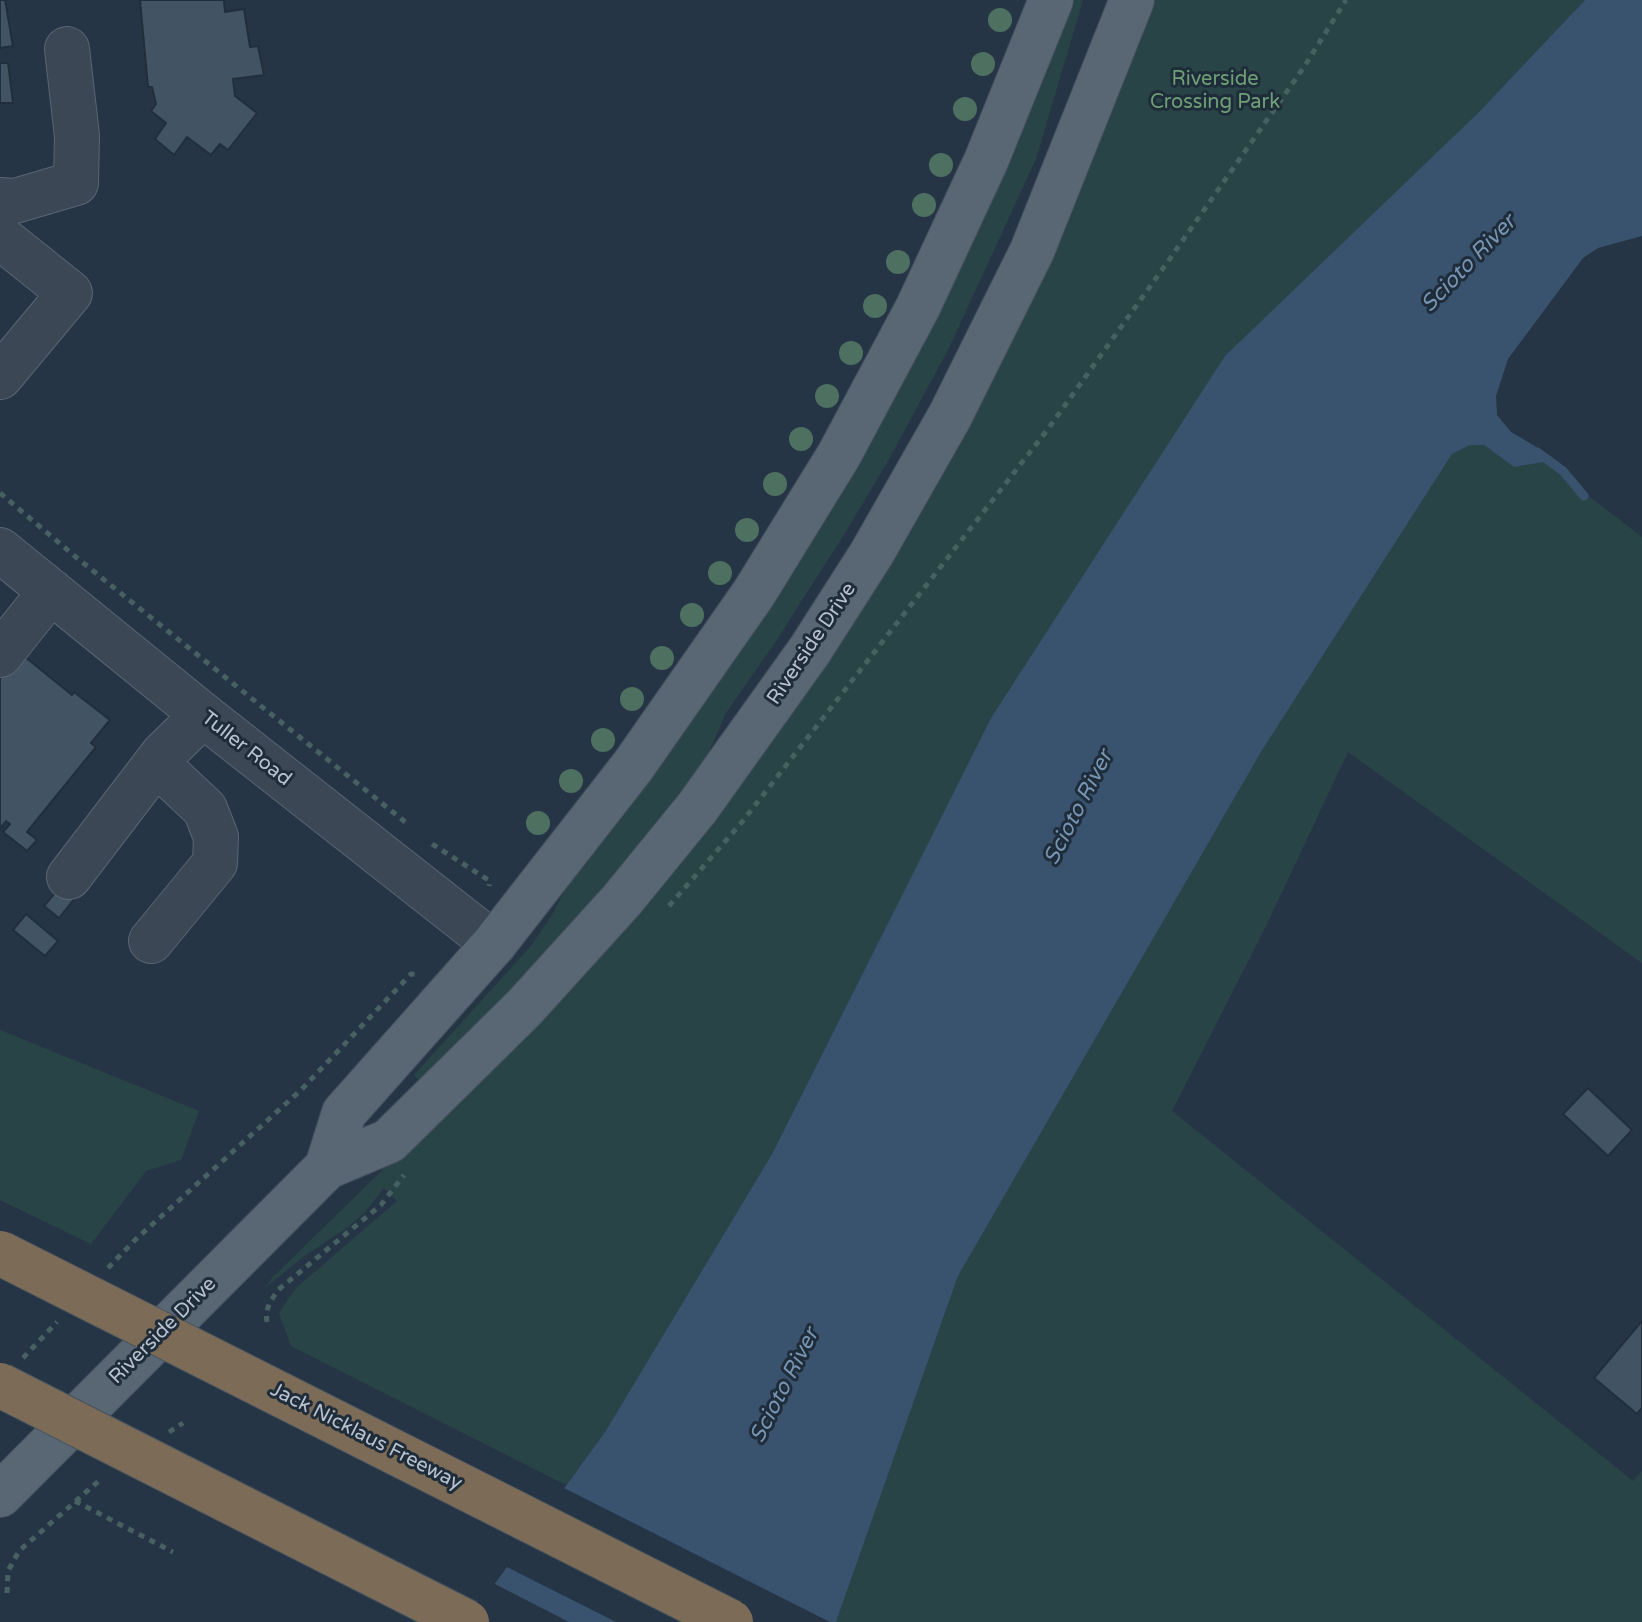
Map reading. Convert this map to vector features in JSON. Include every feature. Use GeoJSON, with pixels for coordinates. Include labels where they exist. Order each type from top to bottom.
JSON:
{"type":"FeatureCollection","features":[{"type":"Feature","properties":{"kind":"highway","name":"Jack Nicklaus Freeway"},"geometry":{"type":"LineString","coordinates":[[0,1253],[731,1622]]}},
{"type":"Feature","properties":{"kind":"highway"},"geometry":{"type":"LineString","coordinates":[[10,1373],[467,1622]]}},
{"type":"Feature","properties":{"kind":"main road","name":"Riverside Drive"},"geometry":{"type":"LineString","coordinates":[[327,1167],[344,1113],[494,944],[633,766],[754,593],[839,455],[931,281],[986,161],[1051,0]]}},
{"type":"Feature","properties":{"kind":"main road","name":"Riverside Drive"},"geometry":{"type":"LineString","coordinates":[[0,1495],[327,1167],[389,1141],[524,1008],[622,900],[697,808],[810,650],[872,553],[950,416],[1032,251],[1132,0]]}},
{"type":"Feature","properties":{"kind":"street"},"geometry":{"type":"LineString","coordinates":[[0,200],[15,201],[76,183],[77,136],[67,49]]}},
{"type":"Feature","properties":{"kind":"street"},"geometry":{"type":"LineString","coordinates":[[0,237],[70,293],[0,377]]}},
{"type":"Feature","properties":{"kind":"street","name":"Tuller Road"},"geometry":{"type":"LineString","coordinates":[[0,550],[203,715],[494,944]]}},
{"type":"Feature","properties":{"kind":"street"},"geometry":{"type":"LineString","coordinates":[[0,655],[51,591]]}},
{"type":"Feature","properties":{"kind":"street"},"geometry":{"type":"LineString","coordinates":[[69,877],[156,763],[203,715]]}},
{"type":"Feature","properties":{"kind":"street"},"geometry":{"type":"LineString","coordinates":[[151,941],[215,863],[216,837],[205,809],[156,763]]}},
{"type":"Feature","properties":{"kind":"path"},"geometry":{"type":"LineString","coordinates":[[0,493],[418,832]]}},
{"type":"Feature","properties":{"kind":"path"},"geometry":{"type":"LineString","coordinates":[[430,842],[490,881],[487,892]]}},
{"type":"Feature","properties":{"kind":"path"},"geometry":{"type":"LineString","coordinates":[[102,1275],[134,1241],[301,1090],[411,974],[423,974]]}},
{"type":"Feature","properties":{"kind":"path"},"geometry":{"type":"LineString","coordinates":[[10,1373],[60,1319]]}},
{"type":"Feature","properties":{"kind":"path"},"geometry":{"type":"LineString","coordinates":[[159,1439],[183,1423]]}},
{"type":"Feature","properties":{"kind":"path"},"geometry":{"type":"LineString","coordinates":[[7,1593],[8,1571],[19,1551],[111,1470]]}},
{"type":"Feature","properties":{"kind":"path"},"geometry":{"type":"LineString","coordinates":[[75,1501],[173,1552]]}},
{"type":"Feature","properties":{"kind":"green space"},"geometry":{"type":"Polygon","coordinates":[[[1067,0],[1083,0],[1036,159],[948,350],[845,533],[726,713],[702,768],[603,898],[421,1082],[414,1075],[530,947],[551,917],[578,865],[668,743],[1067,0]]]}},
{"type":"Feature","properties":{"kind":"green space","name":"Riverside Crossing Park"},"geometry":{"type":"Polygon","coordinates":[[[1152,0],[1585,0],[1477,114],[991,718],[772,1154],[605,1432],[566,1485],[291,1346],[279,1313],[295,1289],[397,1201],[384,1188],[348,1227],[303,1257],[265,1288],[272,1278],[599,958],[706,830],[1061,233],[1152,0]]]}},
{"type":"Feature","properties":{"kind":"green space"},"geometry":{"type":"Polygon","coordinates":[[[1470,445],[1484,445],[1514,467],[1544,462],[1642,537],[1642,963],[1348,752],[1266,926],[1172,1111],[1633,1481],[1642,1471],[1642,1622],[836,1622],[958,1276],[1261,752],[1452,454],[1470,445]]]}},
{"type":"Feature","properties":{"kind":"green space"},"geometry":{"type":"Polygon","coordinates":[[[0,1030],[199,1111],[181,1160],[146,1171],[91,1244],[0,1200],[0,1030]]]}},
{"type":"Feature","properties":{"kind":"water","name":"Scioto River"},"geometry":{"type":"Polygon","coordinates":[[[1585,0],[1642,0],[1642,236],[1598,248],[1583,258],[1508,359],[1496,396],[1497,415],[1511,432],[1545,452],[1544,462],[1514,467],[1484,445],[1470,445],[1452,454],[1261,752],[958,1276],[836,1622],[467,1622],[605,1432],[772,1154],[991,718],[1225,356],[1477,114],[1585,0]]]}},
{"type":"Feature","properties":{"kind":"pier"},"geometry":{"type":"Polygon","coordinates":[[[560,1486],[830,1622],[616,1622],[503,1565],[560,1486]]]}},
{"type":"Feature","properties":{"kind":"pier"},"geometry":{"type":"Polygon","coordinates":[[[491,1582],[569,1622],[463,1622],[491,1582]]]}},
{"type":"Feature","properties":{"kind":"building"},"geometry":{"type":"Polygon","coordinates":[[[0,0],[5,0],[13,46],[0,48],[0,0]]]}},
{"type":"Feature","properties":{"kind":"building"},"geometry":{"type":"Polygon","coordinates":[[[140,0],[224,0],[225,12],[244,9],[250,47],[258,46],[264,75],[233,79],[235,96],[257,113],[228,150],[220,144],[211,155],[187,137],[174,155],[155,139],[166,123],[151,111],[156,104],[152,87],[148,87],[140,0]]]}},
{"type":"Feature","properties":{"kind":"building"},"geometry":{"type":"Polygon","coordinates":[[[0,63],[8,63],[13,103],[0,103],[0,63]]]}},
{"type":"Feature","properties":{"kind":"building"},"geometry":{"type":"Polygon","coordinates":[[[19,652],[72,695],[74,692],[110,720],[91,743],[96,747],[27,832],[37,840],[27,851],[3,832],[10,824],[6,821],[0,829],[0,675],[19,652]]]}},
{"type":"Feature","properties":{"kind":"building"},"geometry":{"type":"Polygon","coordinates":[[[60,887],[75,898],[59,918],[44,906],[60,887]]]}},
{"type":"Feature","properties":{"kind":"building"},"geometry":{"type":"Polygon","coordinates":[[[26,914],[58,941],[45,956],[13,930],[26,914]]]}},
{"type":"Feature","properties":{"kind":"building"},"geometry":{"type":"Polygon","coordinates":[[[1588,1088],[1632,1130],[1608,1156],[1563,1114],[1588,1088]]]}},
{"type":"Feature","properties":{"kind":"building"},"geometry":{"type":"Polygon","coordinates":[[[1642,1321],[1642,1408],[1637,1414],[1594,1378],[1642,1321]]]}},
{"type":"Feature","properties":{"kind":"waterway"},"geometry":{"type":"LineString","coordinates":[[1537,452],[1563,471],[1584,496]]}}]}
